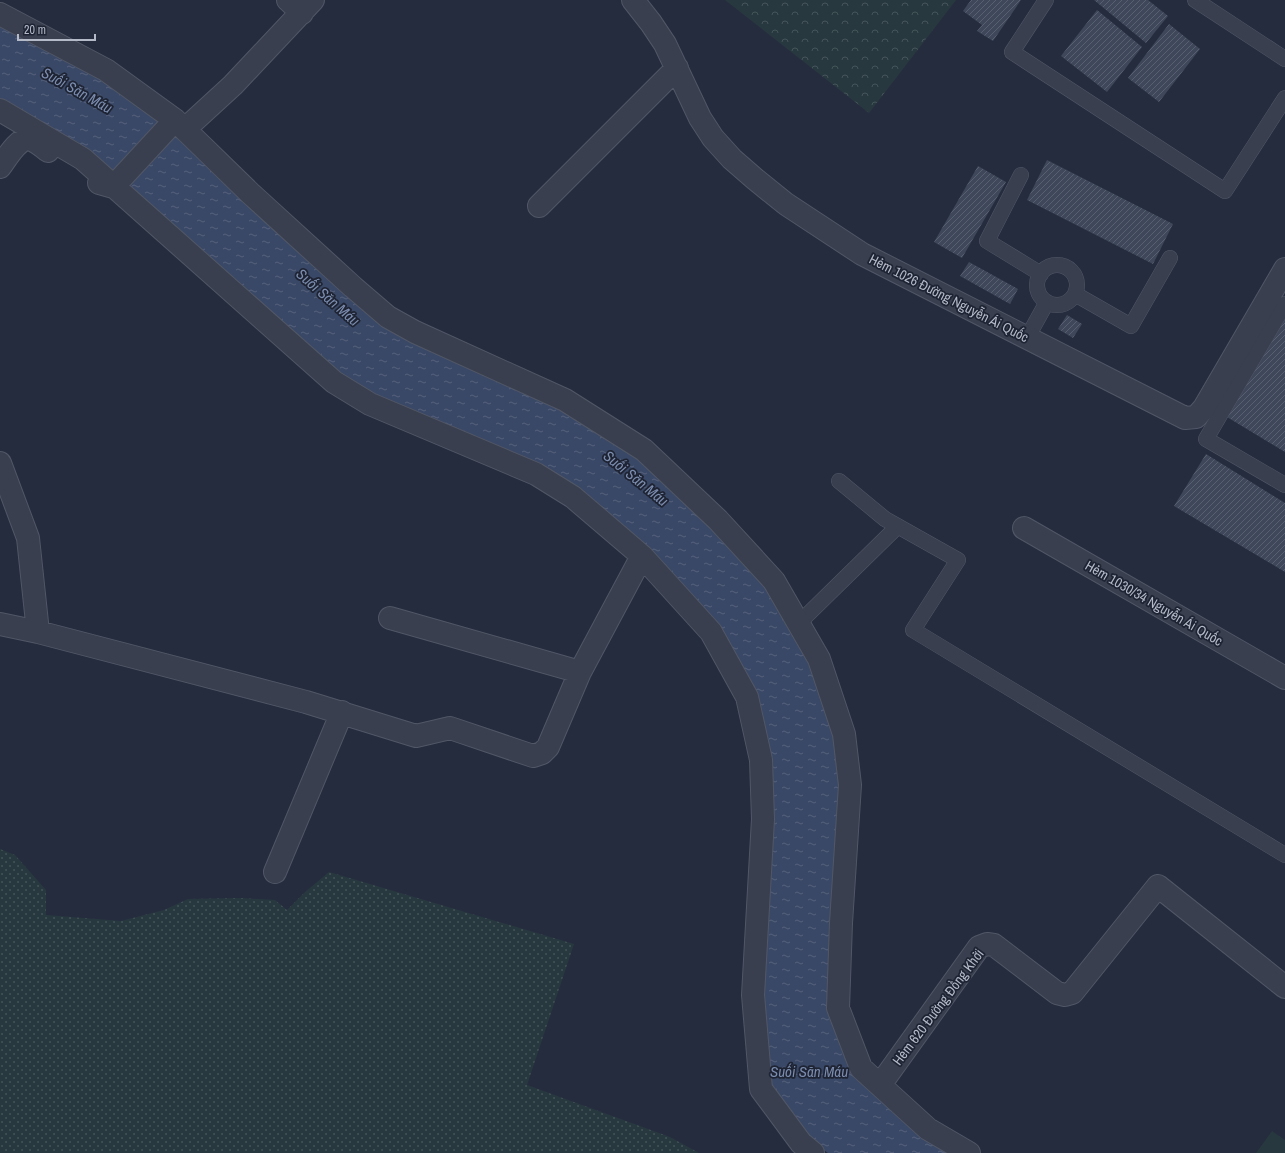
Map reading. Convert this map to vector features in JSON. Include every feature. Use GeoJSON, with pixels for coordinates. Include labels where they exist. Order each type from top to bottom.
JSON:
{"type":"FeatureCollection","features":[{"type":"Feature","properties":{"kind":"street","name":"Hẻm 1026 Đường Nguyễn Ái Quốc"},"geometry":{"type":"LineString","coordinates":[[633,0],[665,44],[700,118],[714,138],[732,159],[786,204],[862,254],[1185,418],[1190,418],[1200,413],[1204,408],[1285,269]]}},
{"type":"Feature","properties":{"kind":"street"},"geometry":{"type":"LineString","coordinates":[[114,187],[180,125],[233,85],[301,4]]}},
{"type":"Feature","properties":{"kind":"street"},"geometry":{"type":"LineString","coordinates":[[0,14],[106,70],[180,125],[255,198],[388,317],[415,332],[564,400],[644,450],[718,520],[774,581],[819,659],[844,734],[850,785],[841,923],[838,1008],[861,1068],[928,1129],[969,1153]]}},
{"type":"Feature","properties":{"kind":"street"},"geometry":{"type":"LineString","coordinates":[[539,206],[677,68]]}},
{"type":"Feature","properties":{"kind":"street"},"geometry":{"type":"LineString","coordinates":[[0,110],[82,160],[334,382],[370,404],[536,474],[573,497],[642,556],[711,632],[747,697],[761,760],[763,819],[753,995],[761,1089],[801,1143],[814,1153]]}},
{"type":"Feature","properties":{"kind":"street"},"geometry":{"type":"LineString","coordinates":[[0,167],[20,142],[26,139],[31,139],[86,176],[114,187]]}},
{"type":"Feature","properties":{"kind":"street"},"geometry":{"type":"LineString","coordinates":[[0,464],[28,538],[38,632]]}},
{"type":"Feature","properties":{"kind":"street","name":"Hẻm 1030/34 Nguyễn Ái Quốc"},"geometry":{"type":"LineString","coordinates":[[1024,528],[1285,678]]}},
{"type":"Feature","properties":{"kind":"street"},"geometry":{"type":"LineString","coordinates":[[0,624],[38,632],[306,702],[416,736],[450,728],[534,756],[542,753],[548,747],[580,672],[642,556]]}},
{"type":"Feature","properties":{"kind":"street"},"geometry":{"type":"LineString","coordinates":[[390,618],[580,672]]}},
{"type":"Feature","properties":{"kind":"street"},"geometry":{"type":"LineString","coordinates":[[275,872],[342,712]]}},
{"type":"Feature","properties":{"kind":"street","name":"Hẻm 620 Đường Đồng Khởi"},"geometry":{"type":"LineString","coordinates":[[880,1085],[979,947],[987,944],[994,945],[1057,993],[1065,995],[1072,992],[1158,886],[1285,987]]}},
{"type":"Feature","properties":{"kind":"lane"},"geometry":{"type":"LineString","coordinates":[[1046,0],[1012,52],[1224,191],[1285,98]]}},
{"type":"Feature","properties":{"kind":"lane"},"geometry":{"type":"LineString","coordinates":[[1195,0],[1285,59]]}},
{"type":"Feature","properties":{"kind":"lane"},"geometry":{"type":"LineString","coordinates":[[1021,175],[987,241],[1041,274]]}},
{"type":"Feature","properties":{"kind":"lane"},"geometry":{"type":"LineString","coordinates":[[1075,294],[1131,326],[1170,258]]}},
{"type":"Feature","properties":{"kind":"lane"},"geometry":{"type":"LineString","coordinates":[[1051,266],[1064,266],[1074,274],[1077,288],[1075,294],[1066,303],[1059,305],[1047,302],[1038,292],[1038,279],[1045,269],[1051,266]]}},
{"type":"Feature","properties":{"kind":"lane"},"geometry":{"type":"LineString","coordinates":[[1027,338],[1047,302]]}},
{"type":"Feature","properties":{"kind":"lane"},"geometry":{"type":"LineString","coordinates":[[1285,304],[1206,439],[1285,485]]}},
{"type":"Feature","properties":{"kind":"lane"},"geometry":{"type":"LineString","coordinates":[[839,480],[885,519],[958,560],[913,630],[1285,855]]}},
{"type":"Feature","properties":{"kind":"lane"},"geometry":{"type":"LineString","coordinates":[[799,623],[897,527]]}},
{"type":"Feature","properties":{"kind":"green space"},"geometry":{"type":"Polygon","coordinates":[[[725,0],[956,0],[869,113],[725,0]]]}},
{"type":"Feature","properties":{"kind":"green space"},"geometry":{"type":"Polygon","coordinates":[[[0,849],[15,855],[46,890],[46,915],[121,921],[164,910],[188,899],[241,898],[275,900],[287,910],[304,893],[329,872],[574,944],[527,1085],[670,1137],[699,1153],[0,1153],[0,849]]]}},
{"type":"Feature","properties":{"kind":"green space"},"geometry":{"type":"Polygon","coordinates":[[[1272,1131],[1285,1140],[1285,1153],[1256,1153],[1272,1131]]]}},
{"type":"Feature","properties":{"kind":"water","name":"Suối Săn Máu"},"geometry":{"type":"Polygon","coordinates":[[[0,25],[103,78],[162,122],[350,297],[559,407],[638,456],[708,523],[768,587],[811,663],[834,734],[840,786],[834,886],[852,1072],[951,1153],[828,1153],[808,1138],[770,1086],[762,996],[756,696],[649,550],[338,374],[89,152],[0,98],[0,25]]]}},
{"type":"Feature","properties":{"kind":"building"},"geometry":{"type":"Polygon","coordinates":[[[971,0],[1021,0],[993,41],[977,31],[982,25],[963,11],[971,0]]]}},
{"type":"Feature","properties":{"kind":"building"},"geometry":{"type":"Polygon","coordinates":[[[1094,0],[1148,0],[1168,16],[1146,43],[1094,0]]]}},
{"type":"Feature","properties":{"kind":"building"},"geometry":{"type":"Polygon","coordinates":[[[1097,10],[1142,47],[1107,92],[1061,56],[1097,10]]]}},
{"type":"Feature","properties":{"kind":"building"},"geometry":{"type":"Polygon","coordinates":[[[1169,24],[1200,49],[1159,102],[1128,78],[1169,24]]]}},
{"type":"Feature","properties":{"kind":"building"},"geometry":{"type":"Polygon","coordinates":[[[1047,160],[1173,224],[1153,264],[1027,200],[1047,160]]]}},
{"type":"Feature","properties":{"kind":"building"},"geometry":{"type":"Polygon","coordinates":[[[978,166],[1006,182],[962,258],[934,242],[978,166]]]}},
{"type":"Feature","properties":{"kind":"building"},"geometry":{"type":"Polygon","coordinates":[[[969,262],[1018,289],[1010,304],[960,276],[969,262]]]}},
{"type":"Feature","properties":{"kind":"building"},"geometry":{"type":"Polygon","coordinates":[[[1067,315],[1082,324],[1073,338],[1058,329],[1067,315]]]}},
{"type":"Feature","properties":{"kind":"building"},"geometry":{"type":"Polygon","coordinates":[[[1285,319],[1285,452],[1227,417],[1285,319]]]}},
{"type":"Feature","properties":{"kind":"building"},"geometry":{"type":"Polygon","coordinates":[[[1206,454],[1285,503],[1285,572],[1174,506],[1206,454]]]}}]}
